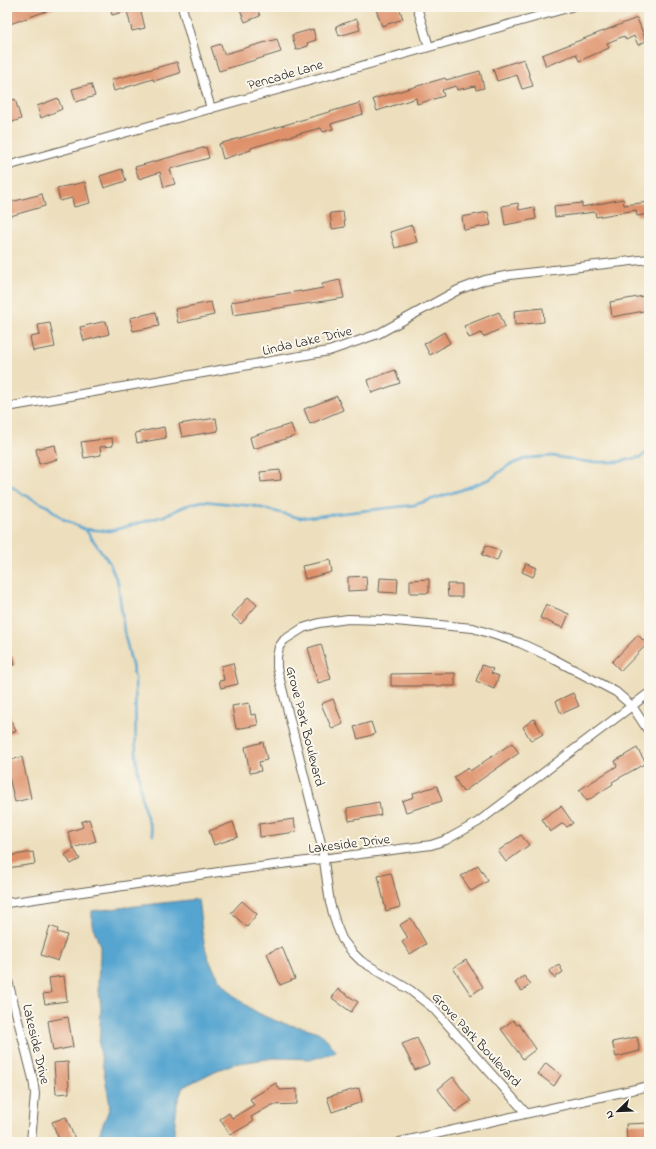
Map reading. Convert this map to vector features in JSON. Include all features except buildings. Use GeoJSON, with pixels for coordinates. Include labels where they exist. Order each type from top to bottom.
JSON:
{"type":"FeatureCollection","features":[{"type":"Feature","properties":{"kind":"street"},"geometry":{"type":"LineString","coordinates":[[182,7],[210,109]]}},
{"type":"Feature","properties":{"kind":"street"},"geometry":{"type":"LineString","coordinates":[[417,7],[429,47]]}},
{"type":"Feature","properties":{"kind":"street","name":"Pencade Lane"},"geometry":{"type":"LineString","coordinates":[[7,166],[571,7]]}},
{"type":"Feature","properties":{"kind":"street","name":"Linda Lake Drive"},"geometry":{"type":"LineString","coordinates":[[7,407],[329,351],[378,334],[458,290],[485,280],[510,275],[649,259]]}},
{"type":"Feature","properties":{"kind":"street","name":"Grove Park Boulevard"},"geometry":{"type":"LineString","coordinates":[[526,1113],[433,1008],[410,990],[362,961],[348,947],[336,924],[324,859],[277,668],[276,657],[279,647],[290,635],[319,623],[348,619],[433,623],[473,628],[520,643],[616,692],[632,706],[649,732]]}},
{"type":"Feature","properties":{"kind":"street","name":"Lakeside Drive"},"geometry":{"type":"LineString","coordinates":[[7,903],[413,848],[446,840],[478,822],[649,693]]}},
{"type":"Feature","properties":{"kind":"street","name":"Lakeside Drive"},"geometry":{"type":"LineString","coordinates":[[7,977],[33,1079],[35,1094],[31,1142]]}},
{"type":"Feature","properties":{"kind":"street"},"geometry":{"type":"LineString","coordinates":[[400,1142],[649,1086]]}},
{"type":"Feature","properties":{"kind":"water"},"geometry":{"type":"Polygon","coordinates":[[[198,899],[203,937],[208,957],[214,970],[223,983],[233,994],[258,1013],[286,1024],[315,1031],[325,1038],[336,1052],[313,1059],[274,1058],[233,1064],[183,1087],[177,1103],[173,1142],[98,1142],[110,1105],[99,1045],[101,1008],[98,981],[100,946],[92,924],[92,911],[198,899]]]}},
{"type":"Feature","properties":{"kind":"waterway"},"geometry":{"type":"LineString","coordinates":[[7,483],[21,493],[47,506],[63,519],[84,529],[110,531],[164,516],[185,506],[202,501],[254,506],[300,518],[414,505],[490,479],[509,465],[528,458],[552,456],[588,462],[617,462],[641,457],[649,451]]}},
{"type":"Feature","properties":{"kind":"waterway"},"geometry":{"type":"LineString","coordinates":[[85,529],[109,562],[118,583],[124,631],[135,678],[136,758],[143,805],[153,835]]}}]}
